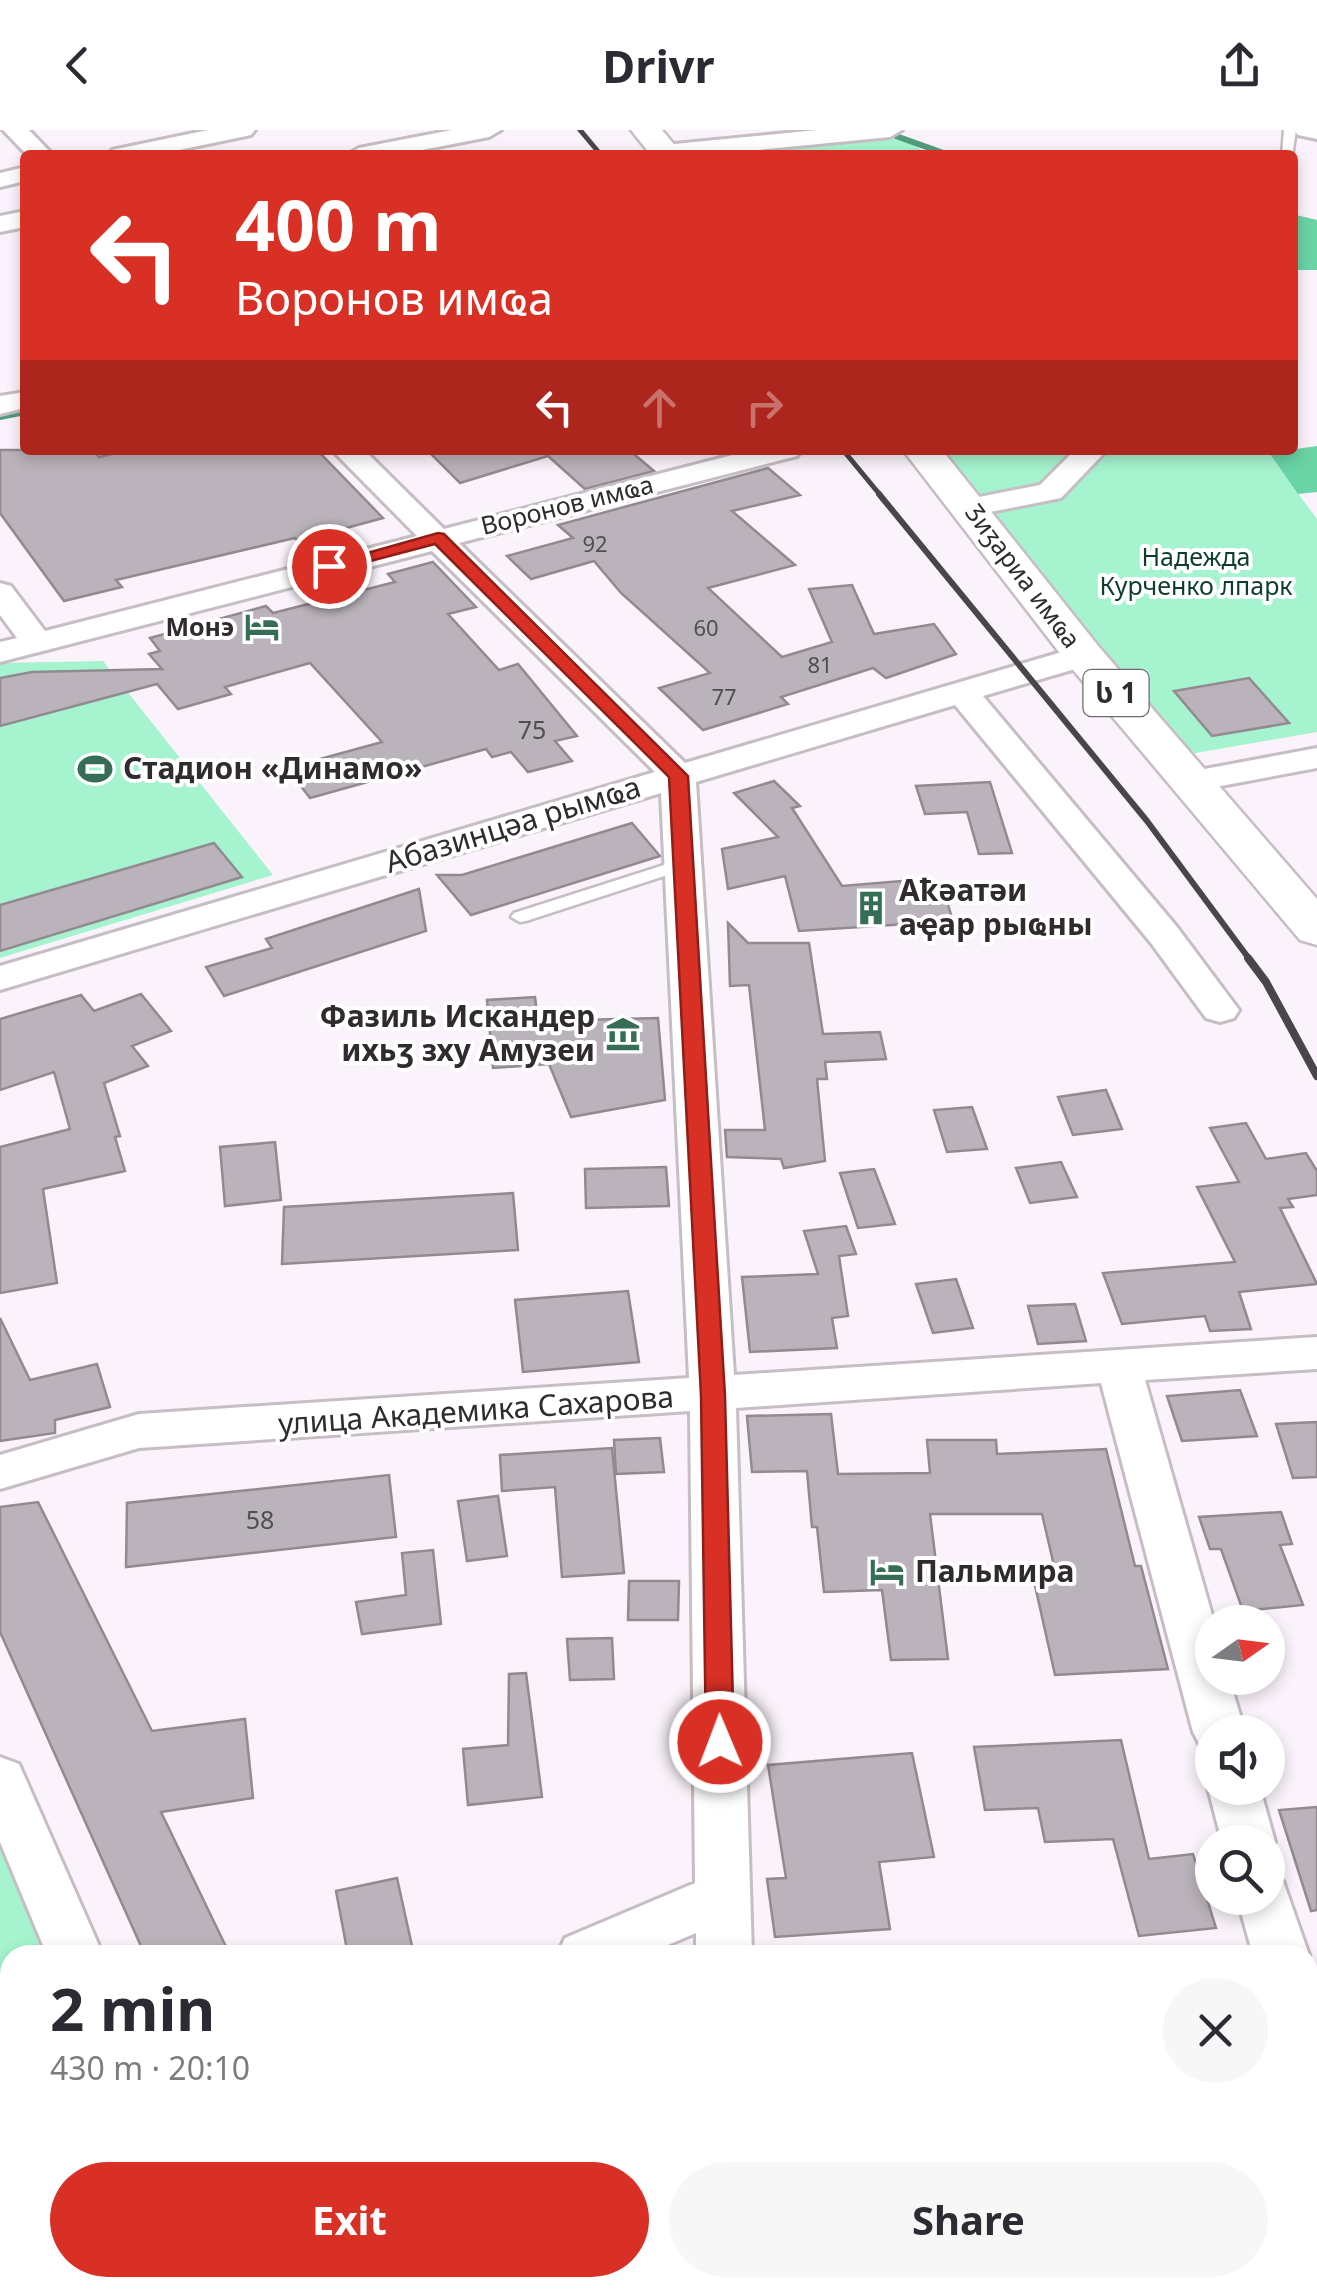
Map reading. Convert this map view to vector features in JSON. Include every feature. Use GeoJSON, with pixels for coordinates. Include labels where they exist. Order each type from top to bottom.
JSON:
{"type":"FeatureCollection","features":[{"type":"Feature","properties":{"kind":"highway","name":"Ӡиӡариа имҩа"},"geometry":{"type":"LineString","coordinates":[[926,455],[1084,656],[1316,927]]}},
{"type":"Feature","properties":{"kind":"street"},"geometry":{"type":"LineString","coordinates":[[15,130],[36,150]]}},
{"type":"Feature","properties":{"kind":"street"},"geometry":{"type":"LineString","coordinates":[[144,150],[242,130]]}},
{"type":"Feature","properties":{"kind":"street"},"geometry":{"type":"LineString","coordinates":[[384,150],[489,130]]}},
{"type":"Feature","properties":{"kind":"street"},"geometry":{"type":"LineString","coordinates":[[1306,130],[1317,132]]}},
{"type":"Feature","properties":{"kind":"street"},"geometry":{"type":"LineString","coordinates":[[659,146],[886,131]]}},
{"type":"Feature","properties":{"kind":"street"},"geometry":{"type":"LineString","coordinates":[[352,455],[678,776],[713,1396],[724,1945]]}},
{"type":"Feature","properties":{"kind":"street","name":"Воронов имҩа"},"geometry":{"type":"LineString","coordinates":[[0,652],[767,455]]}},
{"type":"Feature","properties":{"kind":"street"},"geometry":{"type":"LineString","coordinates":[[970,507],[1050,492],[1087,455]]}},
{"type":"Feature","properties":{"kind":"street"},"geometry":{"type":"LineString","coordinates":[[0,593],[37,643]]}},
{"type":"Feature","properties":{"kind":"street","name":"Абазинцәа рымҩа"},"geometry":{"type":"LineString","coordinates":[[0,978],[1084,656]]}},
{"type":"Feature","properties":{"kind":"street"},"geometry":{"type":"LineString","coordinates":[[962,692],[1164,935],[1220,1010]]}},
{"type":"Feature","properties":{"kind":"street"},"geometry":{"type":"LineString","coordinates":[[1194,781],[1317,758]]}},
{"type":"Feature","properties":{"kind":"street","name":"улица Академика Сахарова"},"geometry":{"type":"LineString","coordinates":[[0,1472],[139,1431],[1317,1354]]}},
{"type":"Feature","properties":{"kind":"street"},"geometry":{"type":"LineString","coordinates":[[1119,1366],[1213,1715]]}},
{"type":"Feature","properties":{"kind":"street"},"geometry":{"type":"LineString","coordinates":[[6,1811],[70,1945]]}},
{"type":"Feature","properties":{"kind":"street"},"geometry":{"type":"LineString","coordinates":[[609,1945],[724,1896]]}},
{"type":"Feature","properties":{"kind":"street"},"geometry":{"type":"LineString","coordinates":[[1269,1915],[1278,1945]]}},
{"type":"Feature","properties":{"kind":"lane"},"geometry":{"type":"LineString","coordinates":[[520,917],[683,864]]}},
{"type":"Feature","properties":{"kind":"green space"},"geometry":{"type":"Polygon","coordinates":[[[904,138],[922,150],[780,150],[904,138]]]}},
{"type":"Feature","properties":{"kind":"green space","name":"Надежда Курченко лпарк"},"geometry":{"type":"Polygon","coordinates":[[[939,455],[1270,455],[1317,519],[1317,732],[1190,754],[939,455]]]}},
{"type":"Feature","properties":{"kind":"green space","name":"Cтадион «Динамо»"},"geometry":{"type":"Polygon","coordinates":[[[103,661],[273,875],[0,958],[0,663],[103,661]]]}},
{"type":"Feature","properties":{"kind":"green space"},"geometry":{"type":"Polygon","coordinates":[[[0,1826],[52,1945],[0,1945],[0,1826]]]}},
{"type":"Feature","properties":{"kind":"shaded area"},"geometry":{"type":"Polygon","coordinates":[[[1298,215],[1317,220],[1317,270],[1298,270],[1298,215]]]}},
{"type":"Feature","properties":{"kind":"shaded area"},"geometry":{"type":"Polygon","coordinates":[[[1317,446],[1317,492],[1298,494],[1270,455],[1298,455],[1298,449],[1317,446]]]}},
{"type":"Feature","properties":{"kind":"building"},"geometry":{"type":"Polygon","coordinates":[[[0,450],[20,450],[20,455],[99,457],[322,455],[383,518],[298,541],[295,538],[116,580],[122,587],[64,601],[0,513],[0,450]]]}},
{"type":"Feature","properties":{"kind":"building"},"geometry":{"type":"Polygon","coordinates":[[[432,455],[635,455],[654,471],[585,489],[548,456],[460,483],[432,455]]]}},
{"type":"Feature","properties":{"kind":"building"},"geometry":{"type":"Polygon","coordinates":[[[768,468],[800,495],[732,511],[795,565],[708,588],[782,657],[832,642],[809,589],[852,585],[874,634],[934,624],[956,654],[886,678],[873,668],[781,697],[788,704],[703,730],[659,688],[710,673],[621,593],[594,561],[531,579],[507,556],[573,538],[558,525],[768,468]]]}},
{"type":"Feature","properties":{"kind":"building"},"geometry":{"type":"Polygon","coordinates":[[[433,562],[476,607],[448,614],[499,670],[518,664],[577,736],[555,741],[572,761],[528,772],[511,752],[492,757],[486,749],[310,798],[287,768],[382,742],[310,663],[225,687],[231,694],[178,709],[157,684],[0,726],[0,678],[32,672],[162,669],[149,654],[160,651],[150,638],[266,606],[273,613],[395,582],[388,574],[433,562]]]}},
{"type":"Feature","properties":{"kind":"building"},"geometry":{"type":"Polygon","coordinates":[[[1249,678],[1289,723],[1212,736],[1174,691],[1249,678]]]}},
{"type":"Feature","properties":{"kind":"building"},"geometry":{"type":"Polygon","coordinates":[[[774,781],[800,806],[792,808],[842,886],[901,881],[902,887],[942,885],[953,921],[799,931],[785,876],[728,889],[722,849],[778,837],[734,793],[774,781]]]}},
{"type":"Feature","properties":{"kind":"building"},"geometry":{"type":"Polygon","coordinates":[[[990,782],[1012,853],[979,854],[967,812],[925,814],[916,786],[990,782]]]}},
{"type":"Feature","properties":{"kind":"building"},"geometry":{"type":"Polygon","coordinates":[[[632,823],[660,856],[471,915],[437,875],[462,875],[632,823]]]}},
{"type":"Feature","properties":{"kind":"building"},"geometry":{"type":"Polygon","coordinates":[[[214,843],[242,877],[0,951],[0,905],[214,843]]]}},
{"type":"Feature","properties":{"kind":"building"},"geometry":{"type":"Polygon","coordinates":[[[419,889],[426,931],[224,996],[206,967],[272,948],[266,939],[419,889]]]}},
{"type":"Feature","properties":{"kind":"building"},"geometry":{"type":"Polygon","coordinates":[[[728,923],[748,943],[809,943],[823,1034],[880,1032],[886,1059],[825,1062],[827,1079],[817,1079],[825,1161],[784,1168],[781,1159],[727,1157],[725,1130],[765,1130],[749,985],[730,986],[728,923]]]}},
{"type":"Feature","properties":{"kind":"building"},"geometry":{"type":"Polygon","coordinates":[[[141,994],[171,1031],[132,1046],[148,1066],[104,1083],[120,1136],[115,1137],[125,1171],[43,1189],[57,1283],[0,1293],[0,1147],[70,1129],[54,1072],[0,1090],[0,1019],[81,995],[94,1011],[141,994]]]}},
{"type":"Feature","properties":{"kind":"building"},"geometry":{"type":"Polygon","coordinates":[[[535,997],[538,1021],[658,1018],[665,1100],[571,1117],[549,1064],[493,1068],[487,1000],[535,997]]]}},
{"type":"Feature","properties":{"kind":"building"},"geometry":{"type":"Polygon","coordinates":[[[1106,1090],[1122,1129],[1073,1135],[1058,1097],[1106,1090]]]}},
{"type":"Feature","properties":{"kind":"building"},"geometry":{"type":"Polygon","coordinates":[[[972,1107],[987,1149],[947,1152],[934,1110],[972,1107]]]}},
{"type":"Feature","properties":{"kind":"building"},"geometry":{"type":"Polygon","coordinates":[[[1246,1123],[1266,1159],[1306,1153],[1317,1171],[1317,1195],[1288,1199],[1293,1207],[1280,1208],[1317,1284],[1239,1292],[1251,1329],[1210,1331],[1205,1316],[1122,1324],[1103,1273],[1235,1262],[1197,1187],[1239,1182],[1210,1128],[1246,1123]]]}},
{"type":"Feature","properties":{"kind":"building"},"geometry":{"type":"Polygon","coordinates":[[[275,1142],[281,1200],[225,1206],[220,1147],[275,1142]]]}},
{"type":"Feature","properties":{"kind":"building"},"geometry":{"type":"Polygon","coordinates":[[[1061,1162],[1077,1197],[1030,1203],[1016,1168],[1061,1162]]]}},
{"type":"Feature","properties":{"kind":"building"},"geometry":{"type":"Polygon","coordinates":[[[666,1167],[669,1206],[586,1208],[585,1169],[666,1167]]]}},
{"type":"Feature","properties":{"kind":"building"},"geometry":{"type":"Polygon","coordinates":[[[874,1169],[895,1224],[858,1228],[840,1173],[874,1169]]]}},
{"type":"Feature","properties":{"kind":"building"},"geometry":{"type":"Polygon","coordinates":[[[513,1193],[518,1250],[282,1264],[284,1207],[513,1193]]]}},
{"type":"Feature","properties":{"kind":"building"},"geometry":{"type":"Polygon","coordinates":[[[846,1226],[856,1254],[839,1256],[848,1316],[832,1318],[837,1348],[750,1352],[742,1277],[818,1274],[804,1231],[846,1226]]]}},
{"type":"Feature","properties":{"kind":"building"},"geometry":{"type":"Polygon","coordinates":[[[956,1279],[973,1328],[933,1333],[916,1284],[956,1279]]]}},
{"type":"Feature","properties":{"kind":"building"},"geometry":{"type":"Polygon","coordinates":[[[628,1291],[639,1362],[523,1372],[515,1300],[628,1291]]]}},
{"type":"Feature","properties":{"kind":"building"},"geometry":{"type":"Polygon","coordinates":[[[1075,1304],[1086,1341],[1038,1344],[1028,1306],[1075,1304]]]}},
{"type":"Feature","properties":{"kind":"building"},"geometry":{"type":"Polygon","coordinates":[[[0,1318],[30,1380],[97,1364],[110,1407],[55,1420],[55,1433],[0,1441],[0,1318]]]}},
{"type":"Feature","properties":{"kind":"building"},"geometry":{"type":"Polygon","coordinates":[[[1240,1390],[1257,1436],[1182,1441],[1167,1396],[1240,1390]]]}},
{"type":"Feature","properties":{"kind":"building"},"geometry":{"type":"Polygon","coordinates":[[[831,1414],[838,1474],[930,1473],[927,1440],[996,1440],[997,1454],[1106,1449],[1135,1566],[1141,1566],[1168,1669],[1055,1675],[1032,1572],[1055,1570],[1042,1514],[930,1514],[948,1659],[891,1660],[882,1590],[824,1592],[807,1471],[752,1472],[747,1416],[831,1414]]]}},
{"type":"Feature","properties":{"kind":"building"},"geometry":{"type":"Polygon","coordinates":[[[1317,1422],[1317,1477],[1293,1478],[1276,1424],[1317,1422]]]}},
{"type":"Feature","properties":{"kind":"building"},"geometry":{"type":"Polygon","coordinates":[[[660,1438],[664,1472],[616,1474],[614,1440],[660,1438]]]}},
{"type":"Feature","properties":{"kind":"building"},"geometry":{"type":"Polygon","coordinates":[[[612,1448],[624,1573],[562,1577],[555,1487],[502,1491],[500,1455],[612,1448]]]}},
{"type":"Feature","properties":{"kind":"building"},"geometry":{"type":"Polygon","coordinates":[[[389,1475],[396,1537],[126,1567],[127,1503],[389,1475]]]}},
{"type":"Feature","properties":{"kind":"building"},"geometry":{"type":"Polygon","coordinates":[[[498,1496],[507,1556],[467,1561],[458,1501],[498,1496]]]}},
{"type":"Feature","properties":{"kind":"building"},"geometry":{"type":"Polygon","coordinates":[[[38,1502],[152,1731],[245,1719],[253,1798],[161,1812],[225,1945],[141,1945],[0,1632],[0,1507],[38,1502]]]}},
{"type":"Feature","properties":{"kind":"building"},"geometry":{"type":"Polygon","coordinates":[[[1281,1512],[1292,1544],[1280,1545],[1303,1605],[1241,1605],[1221,1549],[1210,1549],[1199,1517],[1281,1512]]]}},
{"type":"Feature","properties":{"kind":"building"},"geometry":{"type":"Polygon","coordinates":[[[433,1550],[441,1624],[362,1634],[356,1602],[406,1595],[402,1553],[433,1550]]]}},
{"type":"Feature","properties":{"kind":"building"},"geometry":{"type":"Polygon","coordinates":[[[629,1581],[679,1581],[678,1620],[628,1620],[629,1581]]]}},
{"type":"Feature","properties":{"kind":"building"},"geometry":{"type":"Polygon","coordinates":[[[612,1638],[614,1679],[570,1680],[567,1639],[612,1638]]]}},
{"type":"Feature","properties":{"kind":"building"},"geometry":{"type":"Polygon","coordinates":[[[526,1673],[542,1797],[468,1805],[463,1749],[508,1745],[509,1674],[526,1673]]]}},
{"type":"Feature","properties":{"kind":"building"},"geometry":{"type":"Polygon","coordinates":[[[1121,1740],[1149,1859],[1193,1854],[1195,1915],[1212,1915],[1216,1928],[1139,1936],[1113,1839],[1045,1842],[1038,1808],[985,1810],[974,1747],[1121,1740]]]}},
{"type":"Feature","properties":{"kind":"building"},"geometry":{"type":"Polygon","coordinates":[[[912,1753],[934,1857],[879,1862],[890,1929],[775,1937],[767,1879],[786,1878],[768,1765],[912,1753]]]}},
{"type":"Feature","properties":{"kind":"building"},"geometry":{"type":"Polygon","coordinates":[[[1317,1807],[1317,1910],[1311,1911],[1279,1810],[1317,1807]]]}},
{"type":"Feature","properties":{"kind":"building"},"geometry":{"type":"Polygon","coordinates":[[[397,1878],[412,1945],[346,1945],[336,1891],[397,1878]]]}},
{"type":"Feature","properties":{"kind":"waterway"},"geometry":{"type":"LineString","coordinates":[[879,130],[935,150]]}},
{"type":"Feature","properties":{"kind":"waterway"},"geometry":{"type":"LineString","coordinates":[[0,417],[20,413]]}},
{"type":"Feature","properties":{"kind":"railway"},"geometry":{"type":"LineString","coordinates":[[580,130],[597,150]]}},
{"type":"Feature","properties":{"kind":"railway"},"geometry":{"type":"LineString","coordinates":[[847,455],[881,496]]}},
{"type":"Feature","properties":{"kind":"railway"},"geometry":{"type":"LineString","coordinates":[[879,494],[1147,821],[1250,960]]}},
{"type":"Feature","properties":{"kind":"railway"},"geometry":{"type":"LineString","coordinates":[[1248,958],[1266,982],[1317,1076]]}},
{"type":"Feature","properties":{"kind":"place","name":"Монэ"},"geometry":{"type":"Point","coordinates":[262,627]}},
{"type":"Feature","properties":{"kind":"place","name":"Cтадион «Динамо»"},"geometry":{"type":"Point","coordinates":[95,769]}},
{"type":"Feature","properties":{"kind":"place","name":"Аҟәатәи аҿар рыҩны"},"geometry":{"type":"Point","coordinates":[871,908]}},
{"type":"Feature","properties":{"kind":"place","name":"Фазиль Искандер ихьӡ зху Амузеи"},"geometry":{"type":"Point","coordinates":[623,1034]}},
{"type":"Feature","properties":{"kind":"place","name":"Пальмира"},"geometry":{"type":"Point","coordinates":[887,1572]}},
{"type":"Feature","properties":{"kind":"route"},"geometry":{"type":"LineString","coordinates":[[329,566],[438,538],[678,776],[713,1396],[720,1742]]}}]}
